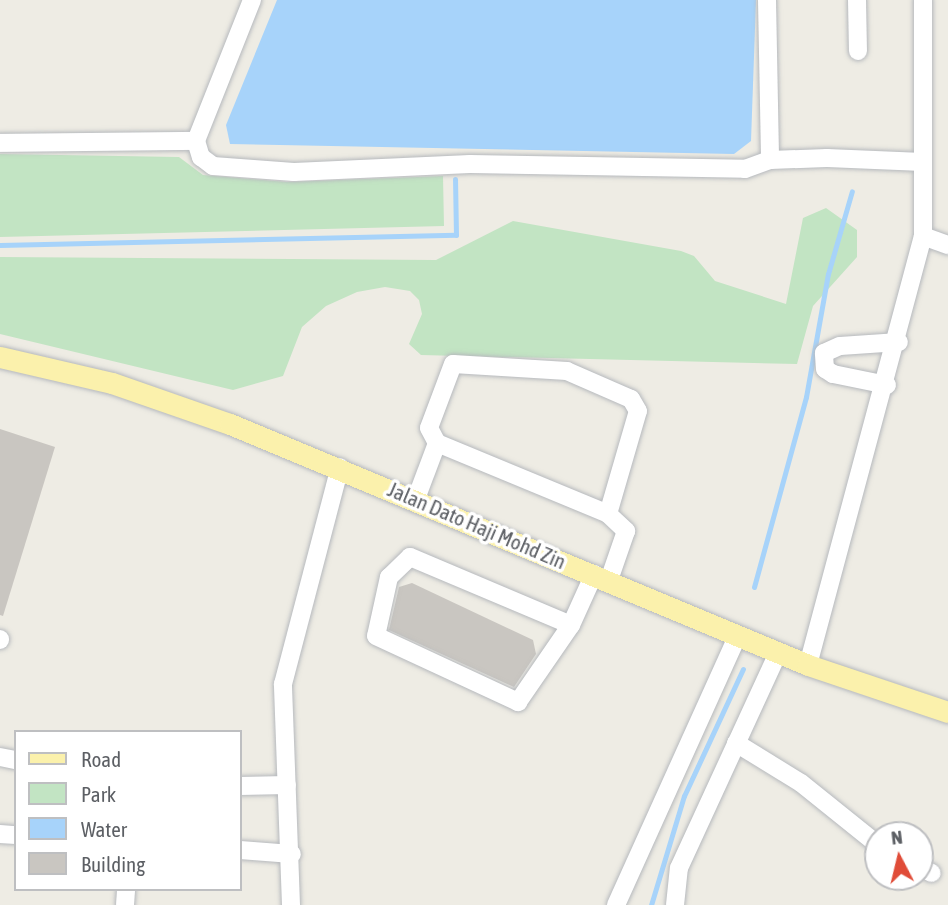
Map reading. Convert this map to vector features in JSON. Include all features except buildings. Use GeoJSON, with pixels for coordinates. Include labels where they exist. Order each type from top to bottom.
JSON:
{"type":"FeatureCollection","features":[{"type":"Feature","properties":{"kind":"main road","name":"Jalan Dato Haji Mohd Zin"},"geometry":{"type":"LineString","coordinates":[[0,357],[112,383],[340,467],[778,653],[948,712]]}},
{"type":"Feature","properties":{"kind":"street"},"geometry":{"type":"LineString","coordinates":[[252,0],[196,141],[201,156],[213,166],[295,172],[470,164],[746,169],[770,160],[923,162]]}},
{"type":"Feature","properties":{"kind":"street"},"geometry":{"type":"LineString","coordinates":[[767,0],[770,160]]}},
{"type":"Feature","properties":{"kind":"street"},"geometry":{"type":"LineString","coordinates":[[857,0],[858,51]]}},
{"type":"Feature","properties":{"kind":"street"},"geometry":{"type":"LineString","coordinates":[[808,665],[899,342],[923,236],[923,0]]}},
{"type":"Feature","properties":{"kind":"street"},"geometry":{"type":"LineString","coordinates":[[0,143],[196,141]]}},
{"type":"Feature","properties":{"kind":"street"},"geometry":{"type":"LineString","coordinates":[[923,236],[948,244]]}},
{"type":"Feature","properties":{"kind":"street"},"geometry":{"type":"LineString","coordinates":[[887,385],[833,374],[825,369],[824,353],[839,346],[899,342]]}},
{"type":"Feature","properties":{"kind":"street"},"geometry":{"type":"LineString","coordinates":[[570,625],[410,557],[389,577],[376,636],[518,702],[570,625],[601,577],[626,531],[608,514],[437,443],[429,428],[453,364],[567,371],[598,380],[631,399],[638,411],[608,514]]}},
{"type":"Feature","properties":{"kind":"street"},"geometry":{"type":"LineString","coordinates":[[416,499],[437,443]]}},
{"type":"Feature","properties":{"kind":"street"},"geometry":{"type":"LineString","coordinates":[[291,905],[292,854],[284,673],[340,467]]}},
{"type":"Feature","properties":{"kind":"street"},"geometry":{"type":"LineString","coordinates":[[616,905],[738,635]]}},
{"type":"Feature","properties":{"kind":"street"},"geometry":{"type":"LineString","coordinates":[[675,905],[679,868],[778,653]]}},
{"type":"Feature","properties":{"kind":"street"},"geometry":{"type":"LineString","coordinates":[[736,743],[801,782],[864,834]]}},
{"type":"Feature","properties":{"kind":"street"},"geometry":{"type":"LineString","coordinates":[[242,786],[287,785]]}},
{"type":"Feature","properties":{"kind":"street"},"geometry":{"type":"LineString","coordinates":[[242,850],[292,854]]}},
{"type":"Feature","properties":{"kind":"green space"},"geometry":{"type":"Polygon","coordinates":[[[0,154],[179,157],[203,175],[287,182],[443,176],[444,226],[0,237],[0,154]]]}},
{"type":"Feature","properties":{"kind":"green space"},"geometry":{"type":"Polygon","coordinates":[[[826,208],[857,230],[857,257],[813,306],[797,364],[421,355],[409,344],[422,314],[419,300],[410,291],[385,287],[357,292],[326,306],[302,327],[283,376],[233,390],[0,334],[0,257],[436,260],[513,221],[681,251],[694,256],[715,281],[786,304],[803,218],[826,208]]]}},
{"type":"Feature","properties":{"kind":"water"},"geometry":{"type":"Polygon","coordinates":[[[277,0],[756,0],[751,141],[734,154],[230,144],[226,125],[277,0]]]}},
{"type":"Feature","properties":{"kind":"waterway"},"geometry":{"type":"LineString","coordinates":[[0,245],[456,235],[455,179]]}},
{"type":"Feature","properties":{"kind":"waterway"},"geometry":{"type":"LineString","coordinates":[[754,587],[806,397],[828,274],[852,191]]}},
{"type":"Feature","properties":{"kind":"waterway"},"geometry":{"type":"LineString","coordinates":[[651,905],[684,796],[743,669]]}}]}
